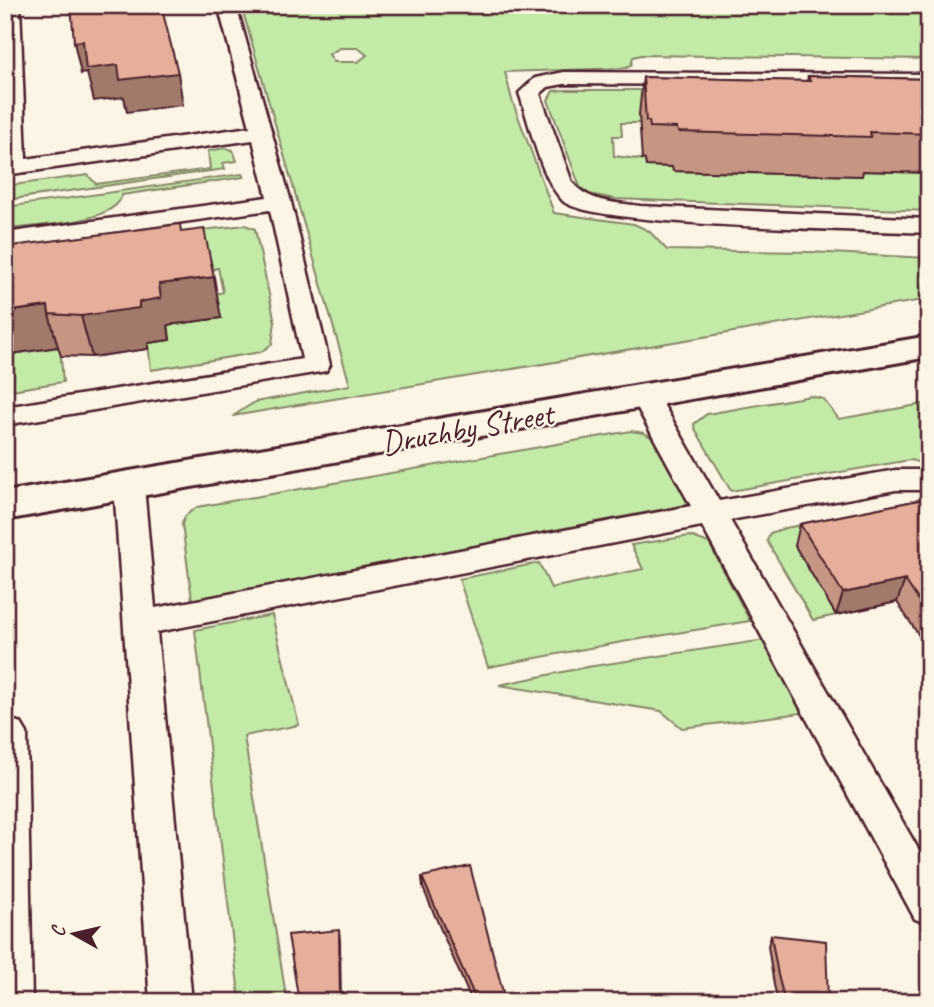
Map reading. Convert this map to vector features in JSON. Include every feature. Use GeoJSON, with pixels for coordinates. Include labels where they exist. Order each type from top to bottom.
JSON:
{"type":"FeatureCollection","features":[{"type":"Feature","properties":{"kind":"street","name":"Druzhby Street"},"geometry":{"type":"LineString","coordinates":[[5,506],[929,346]]}},
{"type":"Feature","properties":{"kind":"lane"},"geometry":{"type":"LineString","coordinates":[[10,5],[10,167],[262,132]]}},
{"type":"Feature","properties":{"kind":"lane"},"geometry":{"type":"LineString","coordinates":[[5,415],[317,365],[280,202],[227,5]]}},
{"type":"Feature","properties":{"kind":"lane"},"geometry":{"type":"LineString","coordinates":[[929,80],[564,78],[542,82],[529,93],[561,184],[573,198],[590,206],[640,213],[929,226]]}},
{"type":"Feature","properties":{"kind":"lane"},"geometry":{"type":"LineString","coordinates":[[5,240],[280,202]]}},
{"type":"Feature","properties":{"kind":"lane"},"geometry":{"type":"LineString","coordinates":[[645,396],[929,906]]}},
{"type":"Feature","properties":{"kind":"lane"},"geometry":{"type":"LineString","coordinates":[[140,623],[712,513],[896,480],[929,480]]}},
{"type":"Feature","properties":{"kind":"lane"},"geometry":{"type":"LineString","coordinates":[[129,486],[171,1002]]}},
{"type":"Feature","properties":{"kind":"lane"},"geometry":{"type":"LineString","coordinates":[[5,733],[9,733],[11,1002]]}},
{"type":"Feature","properties":{"kind":"green space"},"geometry":{"type":"Polygon","coordinates":[[[241,5],[412,5],[415,11],[478,5],[929,5],[929,59],[641,55],[633,57],[631,66],[626,68],[505,72],[512,100],[554,213],[634,224],[649,231],[667,250],[809,252],[929,258],[929,299],[233,416],[255,402],[350,385],[241,5]],[[340,48],[329,54],[334,62],[358,62],[367,55],[358,48],[340,48]]]}},
{"type":"Feature","properties":{"kind":"green space"},"geometry":{"type":"Polygon","coordinates":[[[722,90],[640,123],[621,123],[622,136],[613,136],[614,156],[645,160],[646,166],[672,167],[673,171],[861,176],[860,171],[929,173],[929,211],[615,199],[589,194],[580,187],[548,100],[553,91],[722,90]]]}},
{"type":"Feature","properties":{"kind":"green space"},"geometry":{"type":"Polygon","coordinates":[[[225,148],[233,150],[237,161],[223,163],[225,169],[5,200],[5,178],[11,177],[13,185],[88,175],[96,184],[210,169],[208,151],[225,148]]]}},
{"type":"Feature","properties":{"kind":"green space"},"geometry":{"type":"Polygon","coordinates":[[[242,174],[244,177],[122,195],[116,205],[89,218],[52,225],[5,229],[5,207],[242,174]]]}},
{"type":"Feature","properties":{"kind":"green space"},"geometry":{"type":"Polygon","coordinates":[[[245,225],[255,229],[275,322],[272,344],[261,352],[151,370],[148,343],[169,340],[168,325],[221,318],[216,294],[223,292],[218,268],[189,273],[128,239],[245,225]]]}},
{"type":"Feature","properties":{"kind":"green space"},"geometry":{"type":"Polygon","coordinates":[[[60,347],[63,382],[5,391],[5,355],[60,347]]]}},
{"type":"Feature","properties":{"kind":"green space"},"geometry":{"type":"Polygon","coordinates":[[[811,396],[823,399],[839,419],[929,403],[929,465],[910,460],[731,491],[694,424],[707,414],[811,396]]]}},
{"type":"Feature","properties":{"kind":"green space"},"geometry":{"type":"Polygon","coordinates":[[[631,431],[644,433],[654,439],[690,504],[192,600],[182,524],[185,516],[197,507],[631,431]]]}},
{"type":"Feature","properties":{"kind":"green space"},"geometry":{"type":"Polygon","coordinates":[[[929,502],[795,546],[836,615],[813,620],[767,541],[770,533],[785,528],[929,502]]]}},
{"type":"Feature","properties":{"kind":"green space"},"geometry":{"type":"Polygon","coordinates":[[[690,536],[709,543],[750,621],[488,667],[459,579],[539,563],[551,588],[643,569],[631,545],[690,536]]]}},
{"type":"Feature","properties":{"kind":"green space"},"geometry":{"type":"Polygon","coordinates":[[[272,615],[299,725],[244,736],[287,1002],[240,1002],[195,630],[272,615]]]}},
{"type":"Feature","properties":{"kind":"green space"},"geometry":{"type":"Polygon","coordinates":[[[764,640],[802,713],[682,728],[661,711],[499,685],[587,667],[764,640]]]}},
{"type":"Feature","properties":{"kind":"building"},"geometry":{"type":"Polygon","coordinates":[[[71,5],[161,5],[178,73],[120,80],[118,65],[86,69],[83,41],[74,42],[71,5]]]}},
{"type":"Feature","properties":{"kind":"building"},"geometry":{"type":"Polygon","coordinates":[[[808,76],[929,79],[929,134],[870,132],[871,137],[678,132],[677,128],[650,127],[649,121],[646,121],[643,77],[810,81],[808,76]]]}},
{"type":"Feature","properties":{"kind":"building"},"geometry":{"type":"Polygon","coordinates":[[[180,224],[181,232],[204,229],[214,277],[159,284],[161,298],[139,302],[139,308],[81,316],[49,314],[48,306],[5,312],[5,247],[180,224]]]}},
{"type":"Feature","properties":{"kind":"building"},"geometry":{"type":"Polygon","coordinates":[[[929,498],[929,616],[905,580],[843,593],[800,524],[929,498]]]}},
{"type":"Feature","properties":{"kind":"building"},"geometry":{"type":"Polygon","coordinates":[[[470,866],[505,1000],[500,1002],[477,1002],[422,877],[470,866]]]}},
{"type":"Feature","properties":{"kind":"building"},"geometry":{"type":"Polygon","coordinates":[[[339,930],[340,1002],[299,1002],[288,935],[339,930]]]}},
{"type":"Feature","properties":{"kind":"building"},"geometry":{"type":"Polygon","coordinates":[[[771,935],[826,941],[828,1002],[785,1002],[771,935]]]}}]}
